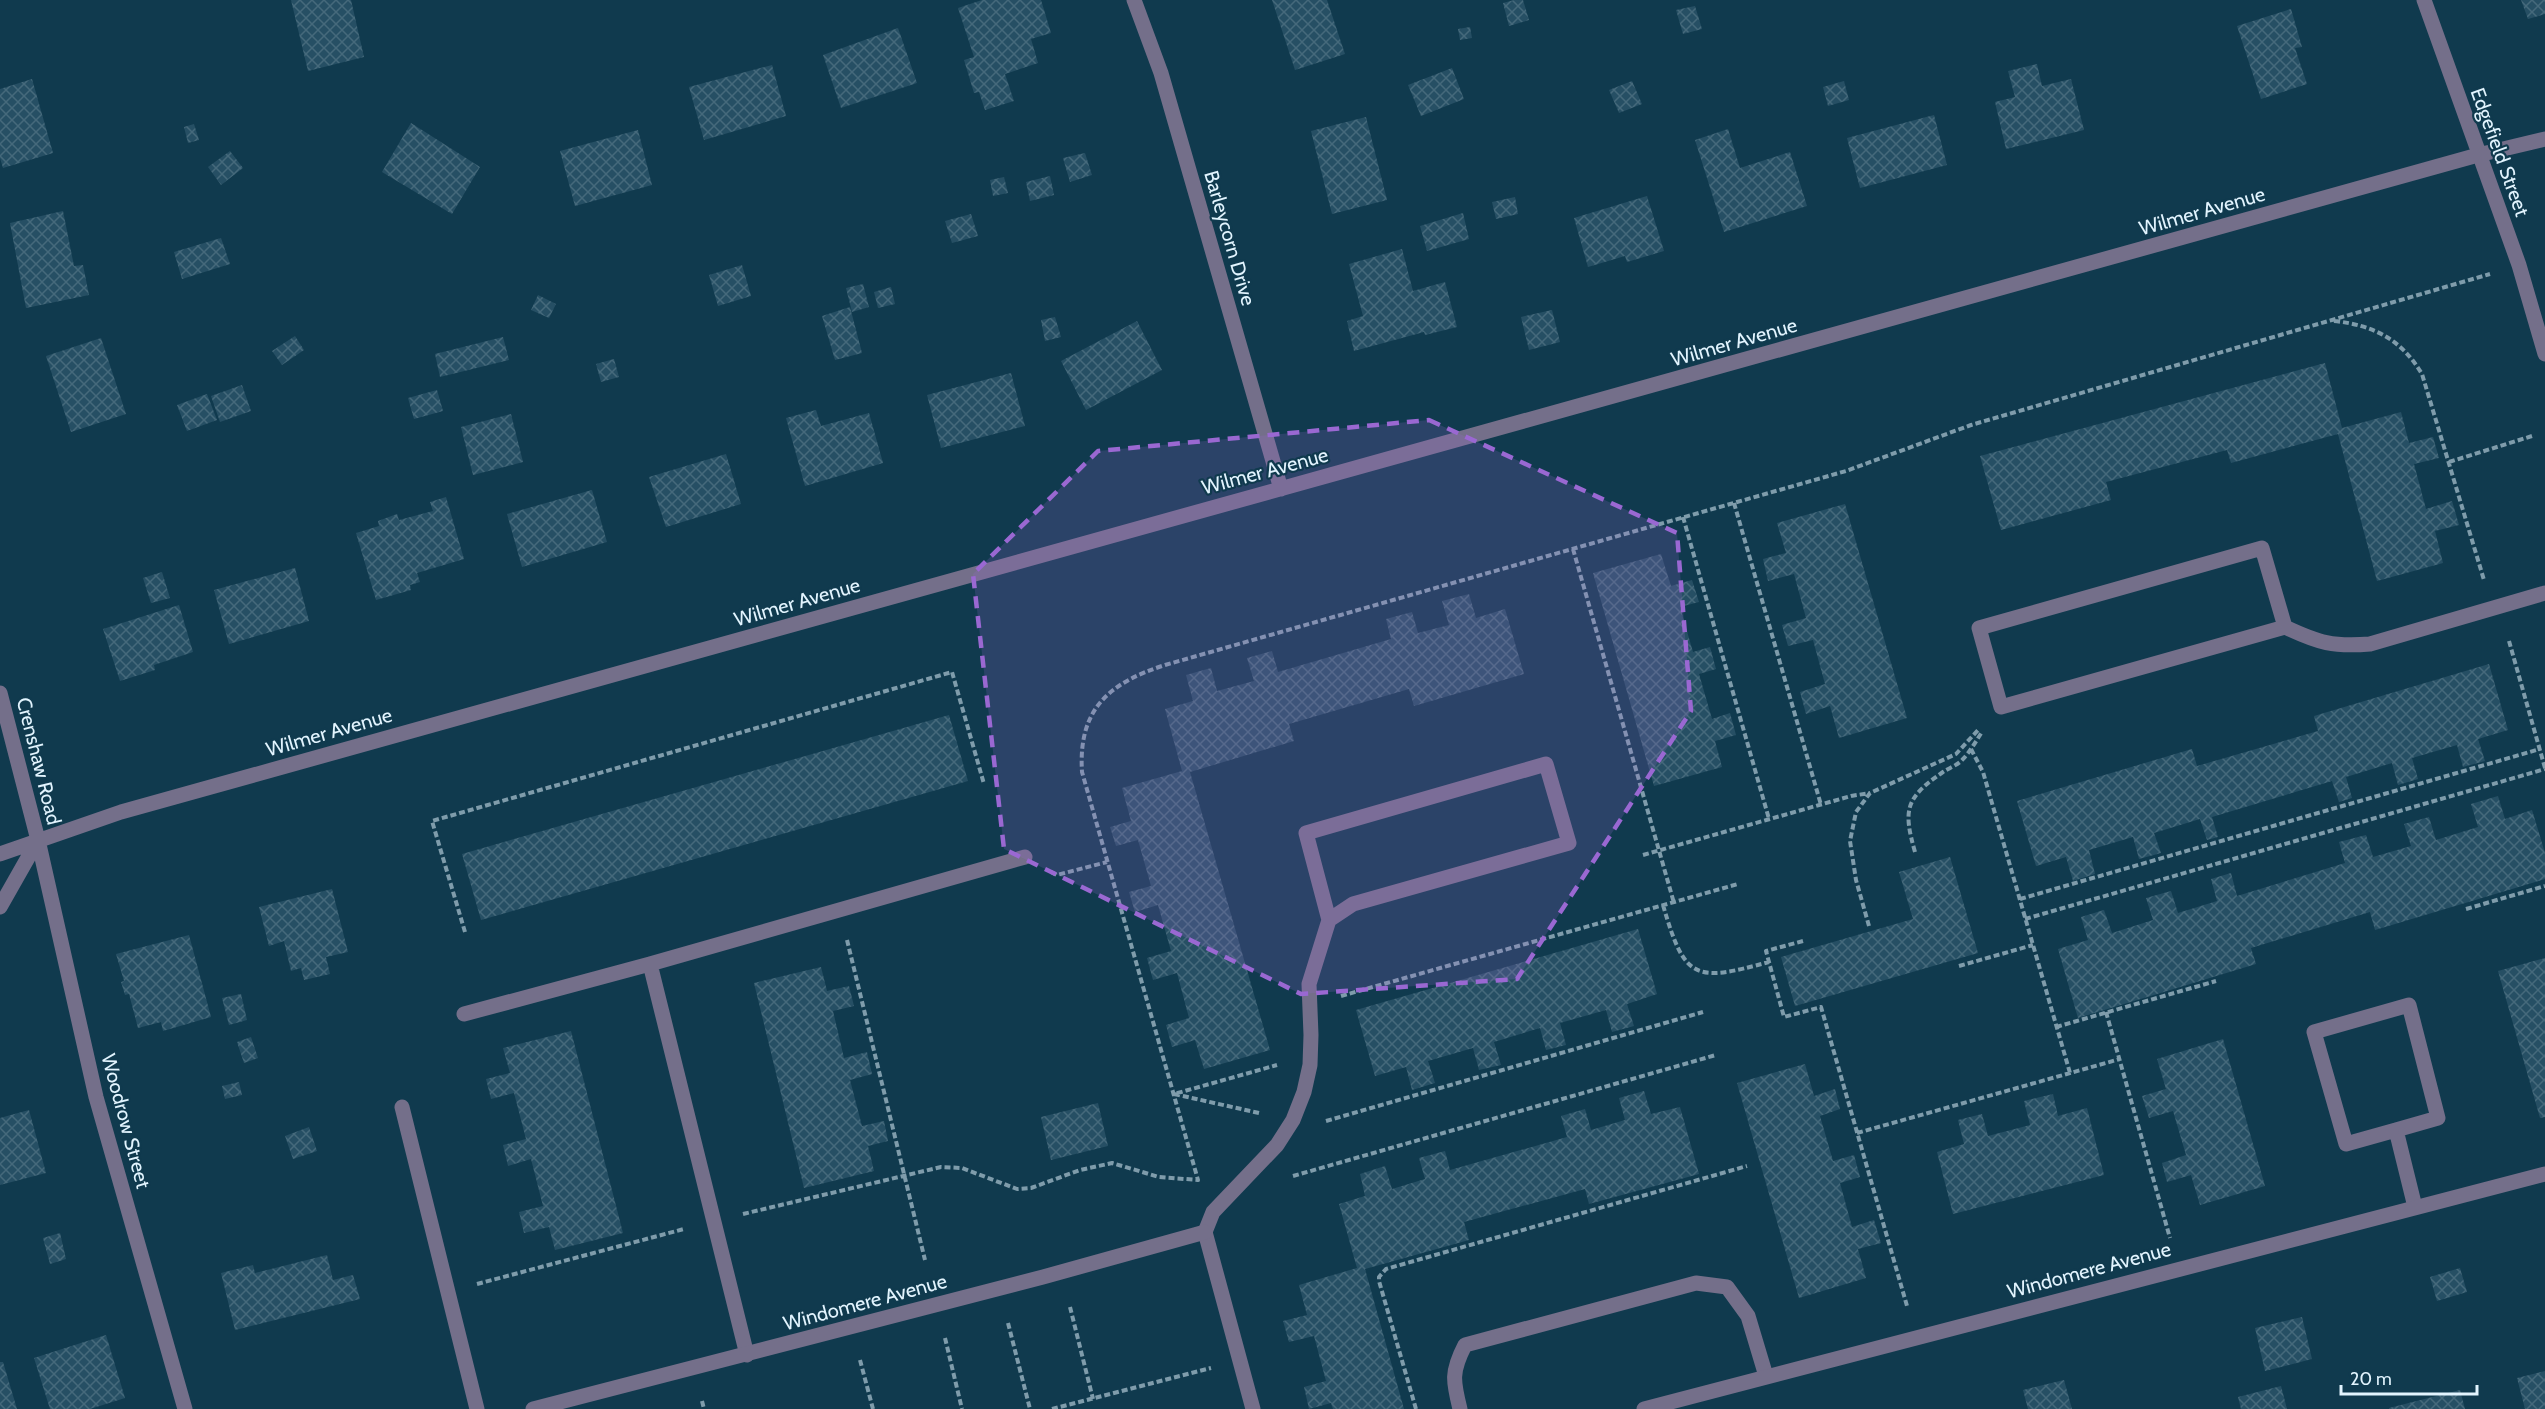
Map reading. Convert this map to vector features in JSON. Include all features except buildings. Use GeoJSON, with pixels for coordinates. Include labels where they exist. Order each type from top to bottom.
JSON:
{"type":"FeatureCollection","features":[{"type":"Feature","properties":{"kind":"street","name":"Barleycorn Drive"},"geometry":{"type":"LineString","coordinates":[[1134,0],[1161,73],[1281,489]]}},
{"type":"Feature","properties":{"kind":"street","name":"Edgefield Street"},"geometry":{"type":"LineString","coordinates":[[2424,0],[2519,265],[2545,354]]}},
{"type":"Feature","properties":{"kind":"street","name":"Wilmer Avenue"},"geometry":{"type":"LineString","coordinates":[[0,854],[121,812],[2478,155],[2545,139]]}},
{"type":"Feature","properties":{"kind":"street"},"geometry":{"type":"LineString","coordinates":[[2285,627],[2262,548],[1979,628],[2001,707],[2285,627],[2310,639],[2340,646],[2370,644],[2545,593]]}},
{"type":"Feature","properties":{"kind":"street","name":"Crenshaw Road"},"geometry":{"type":"LineString","coordinates":[[0,693],[38,840]]}},
{"type":"Feature","properties":{"kind":"street"},"geometry":{"type":"LineString","coordinates":[[1253,1409],[1205,1232],[1212,1212],[1277,1145],[1293,1120],[1304,1092],[1310,1065],[1309,984],[1329,920],[1306,833],[1546,764],[1569,843],[1353,904],[1329,920]]}},
{"type":"Feature","properties":{"kind":"street"},"geometry":{"type":"LineString","coordinates":[[0,907],[38,840]]}},
{"type":"Feature","properties":{"kind":"street","name":"Woodrow Street"},"geometry":{"type":"LineString","coordinates":[[38,840],[96,1097],[185,1409]]}},
{"type":"Feature","properties":{"kind":"street"},"geometry":{"type":"LineString","coordinates":[[464,1014],[650,964],[1025,857]]}},
{"type":"Feature","properties":{"kind":"street"},"geometry":{"type":"LineString","coordinates":[[650,964],[747,1355]]}},
{"type":"Feature","properties":{"kind":"street"},"geometry":{"type":"LineString","coordinates":[[2409,1005],[2438,1118],[2396,1130],[2346,1144],[2314,1032],[2409,1005]]}},
{"type":"Feature","properties":{"kind":"street"},"geometry":{"type":"LineString","coordinates":[[402,1107],[477,1409]]}},
{"type":"Feature","properties":{"kind":"street"},"geometry":{"type":"LineString","coordinates":[[2396,1130],[2415,1207]]}},
{"type":"Feature","properties":{"kind":"street","name":"Windomere Avenue"},"geometry":{"type":"LineString","coordinates":[[1644,1409],[2545,1174]]}},
{"type":"Feature","properties":{"kind":"street","name":"Windomere Avenue"},"geometry":{"type":"LineString","coordinates":[[533,1409],[747,1355],[1205,1232]]}},
{"type":"Feature","properties":{"kind":"street"},"geometry":{"type":"LineString","coordinates":[[1460,1409],[1453,1378],[1456,1362],[1465,1345],[1696,1283],[1727,1287],[1748,1316],[1766,1376]]}},
{"type":"Feature","properties":{"kind":"path"},"geometry":{"type":"LineString","coordinates":[[739,1216],[904,1174],[951,1166],[1017,1189],[1031,1188],[1080,1170],[1112,1163],[1159,1177],[1198,1180],[1084,780],[1081,748],[1093,712],[1116,686],[1135,675],[1846,471],[1971,425],[2485,275]]}},
{"type":"Feature","properties":{"kind":"path"},"geometry":{"type":"LineString","coordinates":[[2330,320],[2372,328],[2398,345],[2411,358],[2425,380],[2484,580]]}},
{"type":"Feature","properties":{"kind":"path"},"geometry":{"type":"LineString","coordinates":[[2449,462],[2532,436]]}},
{"type":"Feature","properties":{"kind":"path"},"geometry":{"type":"LineString","coordinates":[[1734,503],[1821,805]]}},
{"type":"Feature","properties":{"kind":"path"},"geometry":{"type":"LineString","coordinates":[[1683,517],[1769,819]]}},
{"type":"Feature","properties":{"kind":"path"},"geometry":{"type":"LineString","coordinates":[[1573,549],[1674,903]]}},
{"type":"Feature","properties":{"kind":"path"},"geometry":{"type":"LineString","coordinates":[[2025,919],[2545,769],[2509,641]]}},
{"type":"Feature","properties":{"kind":"path"},"geometry":{"type":"LineString","coordinates":[[465,932],[432,821],[940,675],[952,672],[984,784]]}},
{"type":"Feature","properties":{"kind":"path"},"geometry":{"type":"LineString","coordinates":[[1971,749],[1983,772],[2070,1073]]}},
{"type":"Feature","properties":{"kind":"path"},"geometry":{"type":"LineString","coordinates":[[2020,899],[2540,750]]}},
{"type":"Feature","properties":{"kind":"path"},"geometry":{"type":"LineString","coordinates":[[1643,855],[1870,793],[1956,754]]}},
{"type":"Feature","properties":{"kind":"path"},"geometry":{"type":"LineString","coordinates":[[1915,852],[1907,824],[1908,809],[1915,798],[1931,782],[1963,760]]}},
{"type":"Feature","properties":{"kind":"path"},"geometry":{"type":"LineString","coordinates":[[1869,926],[1856,880],[1850,841],[1856,812],[1870,793]]}},
{"type":"Feature","properties":{"kind":"path"},"geometry":{"type":"LineString","coordinates":[[1057,875],[1107,862]]}},
{"type":"Feature","properties":{"kind":"path"},"geometry":{"type":"LineString","coordinates":[[1329,999],[1738,884]]}},
{"type":"Feature","properties":{"kind":"path"},"geometry":{"type":"LineString","coordinates":[[2466,909],[2545,886]]}},
{"type":"Feature","properties":{"kind":"path"},"geometry":{"type":"LineString","coordinates":[[1663,905],[1676,947],[1695,969],[1713,975],[1768,962]]}},
{"type":"Feature","properties":{"kind":"path"},"geometry":{"type":"LineString","coordinates":[[847,940],[925,1260]]}},
{"type":"Feature","properties":{"kind":"path"},"geometry":{"type":"LineString","coordinates":[[1803,941],[1766,951],[1768,962],[1784,1017],[1821,1007],[1907,1306]]}},
{"type":"Feature","properties":{"kind":"path"},"geometry":{"type":"LineString","coordinates":[[1959,966],[2033,945]]}},
{"type":"Feature","properties":{"kind":"path"},"geometry":{"type":"LineString","coordinates":[[2056,1027],[2216,981]]}},
{"type":"Feature","properties":{"kind":"path"},"geometry":{"type":"LineString","coordinates":[[1316,1124],[1703,1012]]}},
{"type":"Feature","properties":{"kind":"path"},"geometry":{"type":"LineString","coordinates":[[2106,1012],[2170,1239]]}},
{"type":"Feature","properties":{"kind":"path"},"geometry":{"type":"LineString","coordinates":[[1293,1176],[1716,1055]]}},
{"type":"Feature","properties":{"kind":"path"},"geometry":{"type":"LineString","coordinates":[[1857,1133],[2120,1059]]}},
{"type":"Feature","properties":{"kind":"path"},"geometry":{"type":"LineString","coordinates":[[1174,1094],[1283,1063]]}},
{"type":"Feature","properties":{"kind":"path"},"geometry":{"type":"LineString","coordinates":[[1174,1094],[1268,1115]]}},
{"type":"Feature","properties":{"kind":"path"},"geometry":{"type":"LineString","coordinates":[[1416,1409],[1379,1281],[1386,1269],[1747,1166]]}},
{"type":"Feature","properties":{"kind":"path"},"geometry":{"type":"LineString","coordinates":[[471,1286],[688,1228]]}},
{"type":"Feature","properties":{"kind":"path"},"geometry":{"type":"LineString","coordinates":[[1070,1307],[1093,1398]]}},
{"type":"Feature","properties":{"kind":"path"},"geometry":{"type":"LineString","coordinates":[[1008,1323],[1029,1409]]}},
{"type":"Feature","properties":{"kind":"path"},"geometry":{"type":"LineString","coordinates":[[945,1338],[963,1409]]}},
{"type":"Feature","properties":{"kind":"path"},"geometry":{"type":"LineString","coordinates":[[860,1360],[873,1409]]}},
{"type":"Feature","properties":{"kind":"path"},"geometry":{"type":"LineString","coordinates":[[1052,1409],[1218,1366]]}},
{"type":"Feature","properties":{"kind":"path"},"geometry":{"type":"LineString","coordinates":[[702,1401],[704,1409]]}},
{"type":"Feature","properties":{"kind":"highlighted area"},"geometry":{"type":"Polygon","coordinates":[[[1429,420],[1677,533],[1691,711],[1517,979],[1301,994],[1004,849],[973,574],[1098,451],[1429,420]]]}}]}
